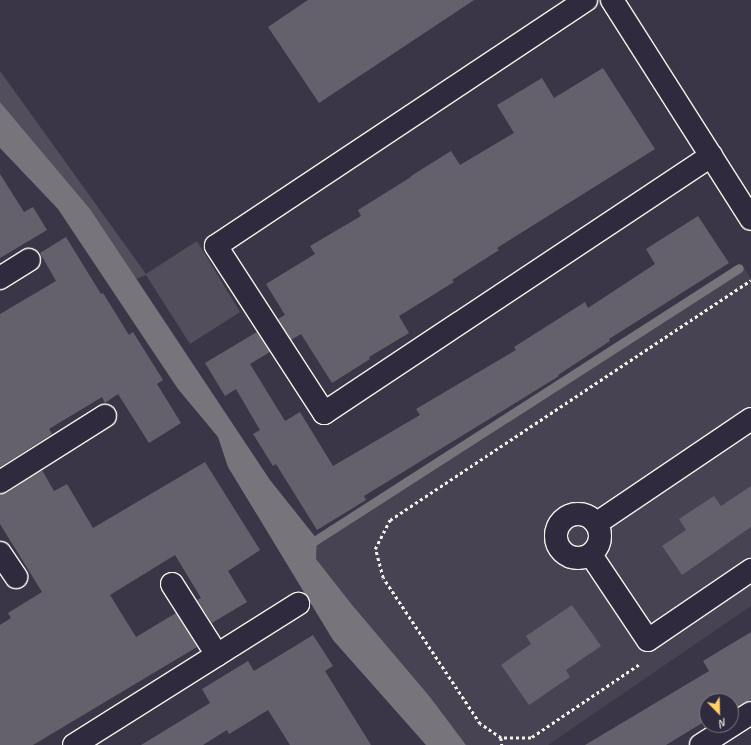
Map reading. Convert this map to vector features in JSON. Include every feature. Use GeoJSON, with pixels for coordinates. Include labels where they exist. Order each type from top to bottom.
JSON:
{"type":"FeatureCollection","features":[{"type":"Feature","properties":{"kind":"street"},"geometry":{"type":"LineString","coordinates":[[586,0],[216,246],[324,413],[711,156]]}},
{"type":"Feature","properties":{"kind":"street"},"geometry":{"type":"LineString","coordinates":[[612,0],[751,219]]}},
{"type":"Feature","properties":{"kind":"street"},"geometry":{"type":"LineString","coordinates":[[0,278],[29,260]]}},
{"type":"Feature","properties":{"kind":"street"},"geometry":{"type":"LineString","coordinates":[[0,482],[105,416]]}},
{"type":"Feature","properties":{"kind":"street"},"geometry":{"type":"LineString","coordinates":[[597,523],[751,418]]}},
{"type":"Feature","properties":{"kind":"street"},"geometry":{"type":"LineString","coordinates":[[577,513],[588,515],[597,523],[601,534],[599,546],[591,555],[580,558],[568,556],[559,549],[555,537],[558,526],[566,517],[577,513]]}},
{"type":"Feature","properties":{"kind":"street"},"geometry":{"type":"LineString","coordinates":[[0,553],[16,577]]}},
{"type":"Feature","properties":{"kind":"street"},"geometry":{"type":"LineString","coordinates":[[591,555],[648,640],[751,570]]}},
{"type":"Feature","properties":{"kind":"street"},"geometry":{"type":"LineString","coordinates":[[172,584],[217,655]]}},
{"type":"Feature","properties":{"kind":"street"},"geometry":{"type":"LineString","coordinates":[[74,745],[298,604]]}},
{"type":"Feature","properties":{"kind":"street"},"geometry":{"type":"LineString","coordinates":[[701,745],[750,717]]}},
{"type":"Feature","properties":{"kind":"path"},"geometry":{"type":"LineString","coordinates":[[641,664],[531,738],[501,738],[480,724],[383,578],[375,549],[390,520],[751,280]]}},
{"type":"Feature","properties":{"kind":"path"},"geometry":{"type":"LineString","coordinates":[[501,738],[502,745]]}},
{"type":"Feature","properties":{"kind":"shaded area"},"geometry":{"type":"Polygon","coordinates":[[[0,71],[146,274],[197,241],[240,312],[190,344],[146,275],[136,279],[90,209],[0,102],[0,71]]]}},
{"type":"Feature","properties":{"kind":"shaded area"},"geometry":{"type":"Polygon","coordinates":[[[0,102],[90,209],[270,480],[317,539],[316,559],[353,606],[430,697],[466,745],[426,745],[333,640],[228,467],[218,437],[178,389],[58,209],[0,148],[0,102]]]}},
{"type":"Feature","properties":{"kind":"shaded area"},"geometry":{"type":"Polygon","coordinates":[[[742,265],[751,279],[751,606],[548,745],[466,745],[430,697],[353,606],[316,559],[317,539],[315,537],[742,265]]]}},
{"type":"Feature","properties":{"kind":"building"},"geometry":{"type":"Polygon","coordinates":[[[308,0],[474,0],[319,103],[268,27],[308,0]]]}},
{"type":"Feature","properties":{"kind":"building"},"geometry":{"type":"Polygon","coordinates":[[[603,68],[655,149],[497,248],[499,250],[452,280],[454,282],[399,316],[409,333],[369,357],[370,359],[332,383],[301,334],[291,340],[278,319],[285,315],[266,284],[315,254],[310,246],[361,216],[358,210],[451,151],[460,165],[514,133],[497,105],[542,78],[554,98],[603,68]]]}},
{"type":"Feature","properties":{"kind":"building"},"geometry":{"type":"Polygon","coordinates":[[[0,174],[24,212],[33,207],[47,230],[0,258],[0,174]]]}},
{"type":"Feature","properties":{"kind":"building"},"geometry":{"type":"Polygon","coordinates":[[[698,216],[729,263],[609,339],[610,341],[558,375],[559,376],[364,496],[366,500],[317,530],[276,464],[273,466],[253,434],[260,430],[236,389],[225,396],[205,363],[257,332],[270,352],[250,364],[285,421],[300,412],[333,466],[420,415],[416,409],[516,350],[514,347],[585,302],[588,308],[655,264],[646,249],[698,216]]]}},
{"type":"Feature","properties":{"kind":"building"},"geometry":{"type":"Polygon","coordinates":[[[66,237],[101,294],[103,293],[129,335],[133,332],[163,380],[157,384],[181,423],[149,443],[118,394],[105,403],[102,397],[49,429],[52,434],[0,467],[0,314],[56,281],[40,253],[66,237]]]}},
{"type":"Feature","properties":{"kind":"building"},"geometry":{"type":"Polygon","coordinates":[[[205,462],[260,550],[228,571],[247,602],[212,623],[197,600],[201,598],[175,555],[110,595],[136,637],[176,613],[197,647],[33,745],[0,745],[0,625],[11,618],[8,613],[42,592],[0,524],[0,494],[7,493],[42,470],[54,491],[67,484],[93,528],[205,462]]]}},
{"type":"Feature","properties":{"kind":"building"},"geometry":{"type":"Polygon","coordinates":[[[751,486],[751,527],[682,575],[662,546],[686,530],[679,519],[714,496],[721,506],[751,486]]]}},
{"type":"Feature","properties":{"kind":"building"},"geometry":{"type":"Polygon","coordinates":[[[572,605],[601,646],[566,670],[570,677],[529,705],[501,665],[531,644],[526,636],[572,605]]]}},
{"type":"Feature","properties":{"kind":"building"},"geometry":{"type":"Polygon","coordinates":[[[751,632],[751,699],[739,706],[739,693],[699,693],[699,725],[666,745],[585,745],[709,671],[703,661],[751,632]]]}},
{"type":"Feature","properties":{"kind":"building"},"geometry":{"type":"Polygon","coordinates":[[[313,635],[333,666],[325,671],[371,745],[290,745],[268,710],[229,734],[227,730],[203,745],[141,745],[210,703],[202,689],[248,661],[254,671],[313,635]]]}},
{"type":"Feature","properties":{"kind":"waterway"},"geometry":{"type":"LineString","coordinates":[[308,545],[739,268]]}}]}
